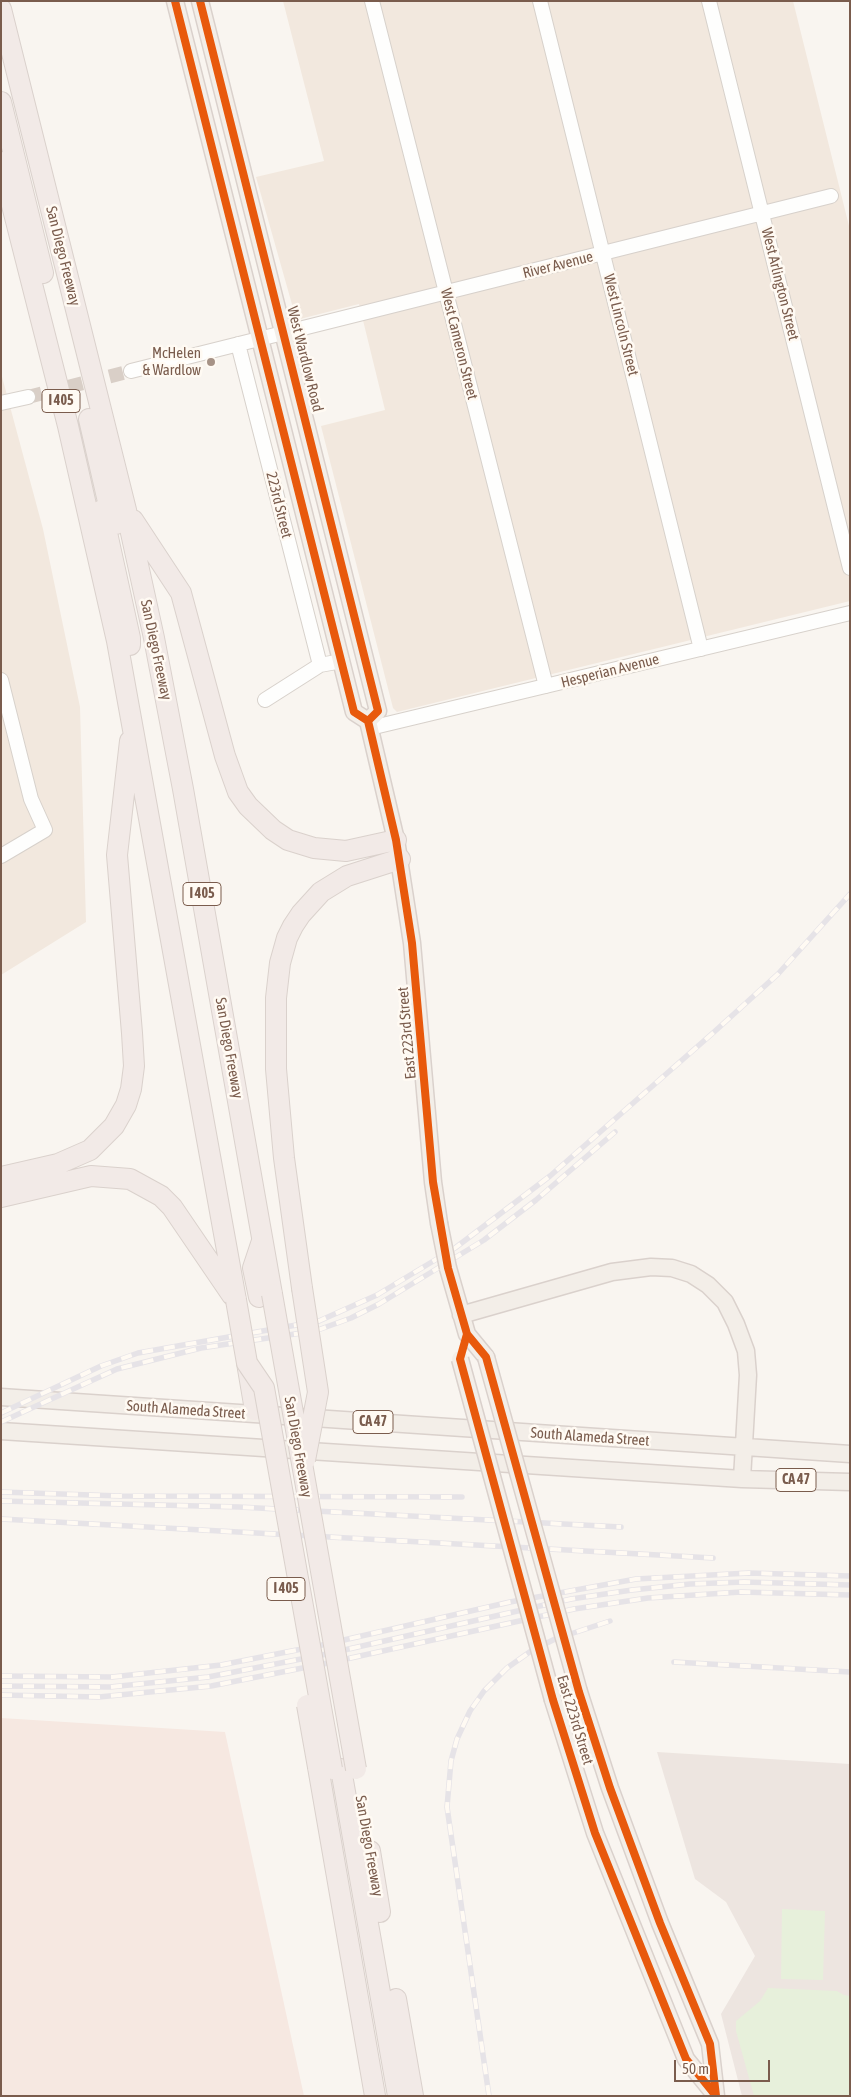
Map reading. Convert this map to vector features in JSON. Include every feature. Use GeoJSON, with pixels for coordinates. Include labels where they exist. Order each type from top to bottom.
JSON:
{"type":"FeatureCollection","features":[{"type":"Feature","properties":{"kind":"highway","name":"San Diego Freeway"},"geometry":{"type":"LineString","coordinates":[[1,10],[126,510],[183,789],[263,1237],[265,1295],[303,1474],[376,2096]]}},
{"type":"Feature","properties":{"kind":"highway"},"geometry":{"type":"LineString","coordinates":[[1,64],[112,519],[135,552]]}},
{"type":"Feature","properties":{"kind":"highway"},"geometry":{"type":"LineString","coordinates":[[1,102],[122,599],[130,638],[125,682]]}},
{"type":"Feature","properties":{"kind":"highway","name":"I 405"},"geometry":{"type":"LineString","coordinates":[[1,162],[70,436],[133,720],[247,1364],[264,1388],[337,1769]]}},
{"type":"Feature","properties":{"kind":"highway"},"geometry":{"type":"LineString","coordinates":[[126,510],[181,592],[228,765],[238,792],[248,806],[273,830],[288,840],[314,848],[346,851],[398,850]]}},
{"type":"Feature","properties":{"kind":"highway"},"geometry":{"type":"LineString","coordinates":[[1,1177],[58,1164],[90,1150],[114,1126],[126,1105],[131,1089],[134,1066],[117,855],[133,720]]}},
{"type":"Feature","properties":{"kind":"highway"},"geometry":{"type":"LineString","coordinates":[[303,1474],[318,1392],[284,1158],[277,1077],[276,998],[280,963],[286,938],[301,914],[321,892],[347,876],[398,850]]}},
{"type":"Feature","properties":{"kind":"highway"},"geometry":{"type":"LineString","coordinates":[[1,1196],[91,1176],[130,1179],[161,1196],[188,1230],[236,1300]]}},
{"type":"Feature","properties":{"kind":"highway"},"geometry":{"type":"LineString","coordinates":[[265,1295],[337,1769],[390,2096]]}},
{"type":"Feature","properties":{"kind":"highway","name":"San Diego Freeway"},"geometry":{"type":"LineString","coordinates":[[337,1769],[413,2096]]}},
{"type":"Feature","properties":{"kind":"highway"},"geometry":{"type":"LineString","coordinates":[[337,1769],[398,2096]]}},
{"type":"Feature","properties":{"kind":"main road"},"geometry":{"type":"LineString","coordinates":[[175,1],[354,712],[369,725]]}},
{"type":"Feature","properties":{"kind":"main road","name":"West Wardlow Road"},"geometry":{"type":"LineString","coordinates":[[200,1],[378,710],[369,725]]}},
{"type":"Feature","properties":{"kind":"main road","name":"East 223rd Street"},"geometry":{"type":"LineString","coordinates":[[369,725],[398,850],[412,943],[433,1182],[438,1223],[448,1268],[467,1334],[486,1357],[579,1692],[613,1797],[660,1924],[710,2044],[716,2096]]}},
{"type":"Feature","properties":{"kind":"main road"},"geometry":{"type":"LineString","coordinates":[[462,1315],[612,1272],[652,1266],[672,1268],[691,1274],[708,1286],[725,1302],[736,1324],[746,1352],[748,1375],[742,1479]]}},
{"type":"Feature","properties":{"kind":"main road","name":"East 223rd Street"},"geometry":{"type":"LineString","coordinates":[[467,1334],[460,1359],[553,1700],[595,1833],[686,2059],[716,2096]]}},
{"type":"Feature","properties":{"kind":"main road","name":"South Alameda Street"},"geometry":{"type":"LineString","coordinates":[[1,1397],[850,1454]]}},
{"type":"Feature","properties":{"kind":"main road","name":"CA 47"},"geometry":{"type":"LineString","coordinates":[[1,1431],[742,1479],[850,1482]]}},
{"type":"Feature","properties":{"kind":"street","name":"West Cameron Street"},"geometry":{"type":"LineString","coordinates":[[372,1],[546,686]]}},
{"type":"Feature","properties":{"kind":"street","name":"West Lincoln Street"},"geometry":{"type":"LineString","coordinates":[[540,1],[701,649]]}},
{"type":"Feature","properties":{"kind":"street","name":"West Arlington Street"},"geometry":{"type":"LineString","coordinates":[[709,1],[850,568]]}},
{"type":"Feature","properties":{"kind":"street","name":"River Avenue"},"geometry":{"type":"LineString","coordinates":[[131,371],[831,196]]}},
{"type":"Feature","properties":{"kind":"street","name":"223rd Street"},"geometry":{"type":"LineString","coordinates":[[238,344],[320,665]]}},
{"type":"Feature","properties":{"kind":"street"},"geometry":{"type":"LineString","coordinates":[[1,403],[28,397]]}},
{"type":"Feature","properties":{"kind":"street","name":"Hesperian Avenue"},"geometry":{"type":"LineString","coordinates":[[369,725],[546,686],[850,613]]}},
{"type":"Feature","properties":{"kind":"street"},"geometry":{"type":"LineString","coordinates":[[265,700],[320,665],[342,661]]}},
{"type":"Feature","properties":{"kind":"street"},"geometry":{"type":"LineString","coordinates":[[1,680],[32,798],[45,830],[1,856]]}},
{"type":"Feature","properties":{"kind":"shaded area"},"geometry":{"type":"Polygon","coordinates":[[[283,1],[793,1],[850,230],[850,601],[397,712],[393,708],[321,426],[385,410],[359,304],[300,319],[295,315],[256,177],[324,161],[283,1]]]}},
{"type":"Feature","properties":{"kind":"shaded area"},"geometry":{"type":"Polygon","coordinates":[[[1,373],[43,529],[80,707],[86,922],[1,975],[1,373]]]}},
{"type":"Feature","properties":{"kind":"shaded area"},"geometry":{"type":"Polygon","coordinates":[[[1,1718],[225,1732],[304,2096],[1,2096],[1,1718]]]}},
{"type":"Feature","properties":{"kind":"shaded area"},"geometry":{"type":"Polygon","coordinates":[[[657,1752],[850,1764],[850,2096],[742,2096],[721,2014],[755,1956],[726,1902],[695,1879],[657,1752]]]}},
{"type":"Feature","properties":{"kind":"green space"},"geometry":{"type":"Polygon","coordinates":[[[782,1909],[825,1911],[823,1980],[781,1979],[782,1909]]]}},
{"type":"Feature","properties":{"kind":"green space"},"geometry":{"type":"Polygon","coordinates":[[[768,1988],[837,1991],[850,1996],[850,2096],[754,2096],[736,2031],[736,2021],[760,2001],[768,1988]]]}},
{"type":"Feature","properties":{"kind":"tunnel"},"geometry":{"type":"LineString","coordinates":[[28,397],[131,371]]}},
{"type":"Feature","properties":{"kind":"railway"},"geometry":{"type":"LineString","coordinates":[[1,1413],[101,1366],[138,1353],[319,1321],[377,1295],[455,1248],[550,1176],[714,1032],[778,974],[850,894]]}},
{"type":"Feature","properties":{"kind":"railway"},"geometry":{"type":"LineString","coordinates":[[1,1422],[117,1369],[201,1348],[315,1331],[351,1318],[379,1304],[484,1240],[536,1200],[615,1132]]}},
{"type":"Feature","properties":{"kind":"railway"},"geometry":{"type":"LineString","coordinates":[[1,1492],[121,1496],[462,1497]]}},
{"type":"Feature","properties":{"kind":"railway"},"geometry":{"type":"LineString","coordinates":[[1,1501],[239,1507],[621,1527]]}},
{"type":"Feature","properties":{"kind":"railway"},"geometry":{"type":"LineString","coordinates":[[1,1519],[713,1558]]}},
{"type":"Feature","properties":{"kind":"railway"},"geometry":{"type":"LineString","coordinates":[[1,1676],[112,1677],[221,1665],[322,1645],[510,1602],[636,1579],[749,1573],[850,1576]]}},
{"type":"Feature","properties":{"kind":"railway"},"geometry":{"type":"LineString","coordinates":[[1,1686],[110,1687],[208,1677],[322,1655],[571,1599],[632,1590],[690,1584],[744,1582],[850,1585]]}},
{"type":"Feature","properties":{"kind":"railway"},"geometry":{"type":"LineString","coordinates":[[1,1695],[99,1697],[211,1686],[328,1663],[574,1609],[648,1598],[741,1592],[850,1595]]}},
{"type":"Feature","properties":{"kind":"railway"},"geometry":{"type":"LineString","coordinates":[[489,2096],[447,1807],[451,1761],[457,1739],[470,1711],[484,1691],[507,1668],[531,1651],[555,1639],[610,1621]]}},
{"type":"Feature","properties":{"kind":"railway"},"geometry":{"type":"LineString","coordinates":[[674,1662],[850,1672]]}},
{"type":"Feature","properties":{"kind":"cycle path"},"geometry":{"type":"LineString","coordinates":[[175,1],[354,712],[368,721],[396,840],[412,943],[433,1182],[448,1268],[467,1334],[486,1357],[579,1692],[610,1788],[660,1923],[710,2044],[716,2096]]}},
{"type":"Feature","properties":{"kind":"cycle path"},"geometry":{"type":"LineString","coordinates":[[200,1],[378,711],[368,721]]}},
{"type":"Feature","properties":{"kind":"cycle path"},"geometry":{"type":"LineString","coordinates":[[467,1334],[460,1359],[553,1700],[595,1833],[686,2059],[716,2096]]}},
{"type":"Feature","properties":{"kind":"place","name":"McHelen & Wardlow"},"geometry":{"type":"Point","coordinates":[211,362]}}]}
